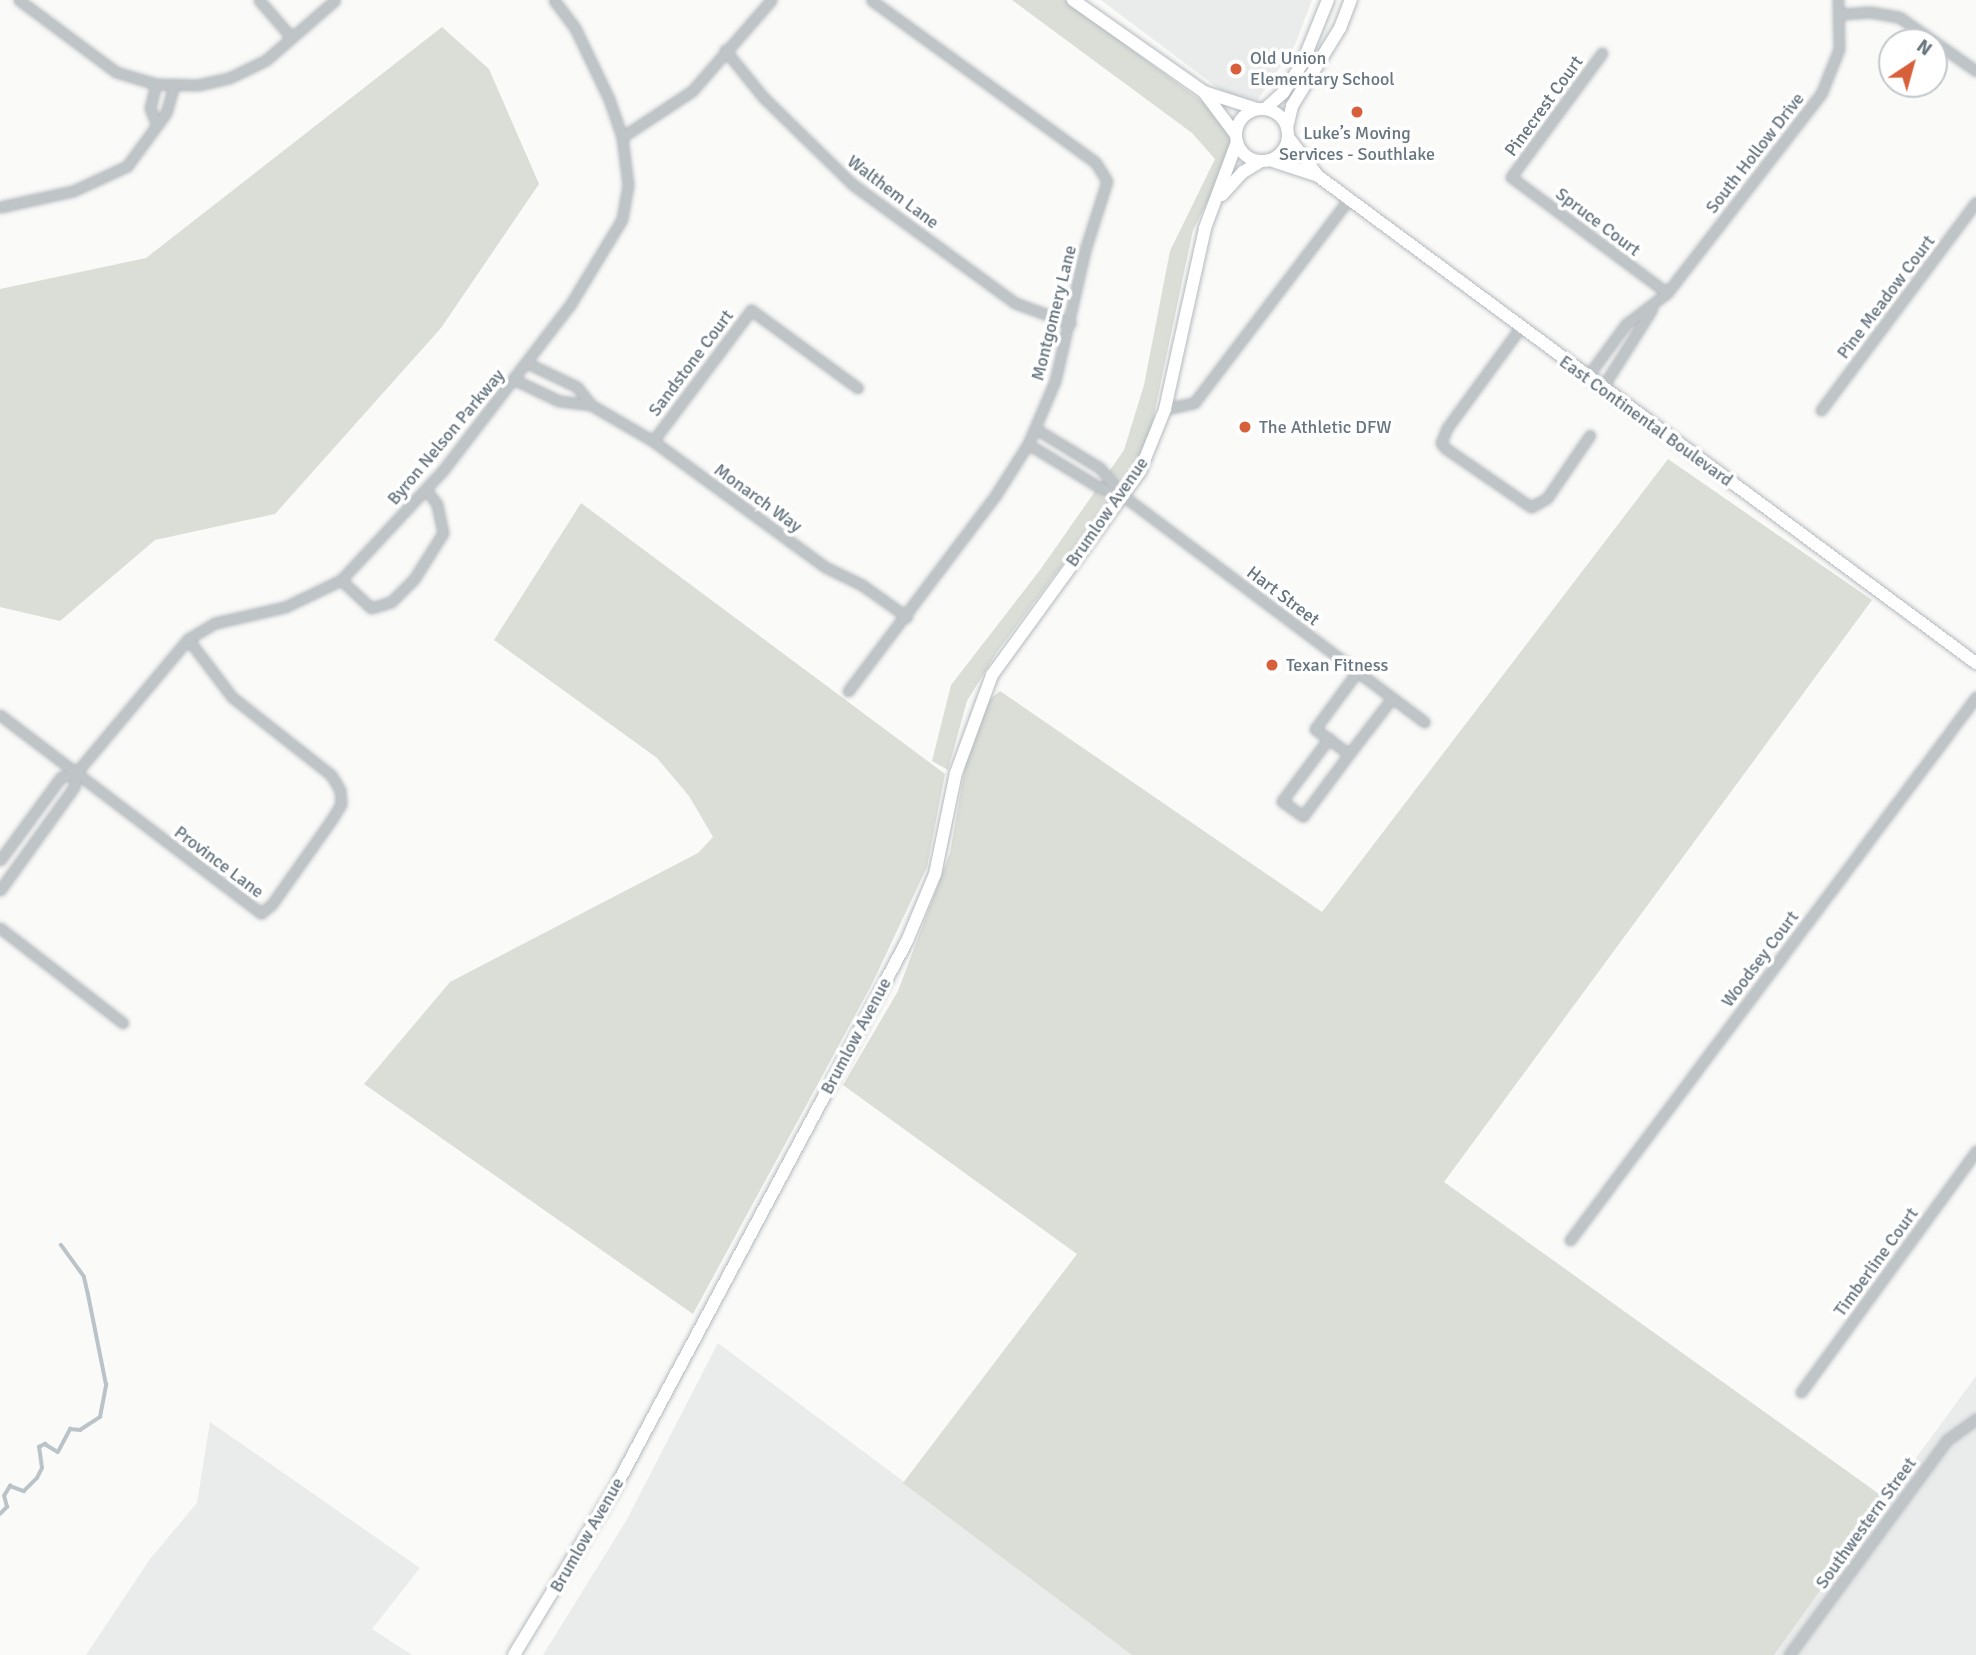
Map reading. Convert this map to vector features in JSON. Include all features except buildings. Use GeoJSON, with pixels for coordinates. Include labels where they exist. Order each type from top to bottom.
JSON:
{"type":"FeatureCollection","features":[{"type":"Feature","properties":{"kind":"main road"},"geometry":{"type":"LineString","coordinates":[[1073,0],[1203,92],[1279,115],[1288,132]]}},
{"type":"Feature","properties":{"kind":"main road"},"geometry":{"type":"LineString","coordinates":[[1236,139],[1242,118],[1261,109],[1283,93],[1308,54],[1328,0]]}},
{"type":"Feature","properties":{"kind":"main road"},"geometry":{"type":"LineString","coordinates":[[1203,92],[1246,156],[1266,161],[1283,151],[1292,106],[1340,28],[1351,0]]}},
{"type":"Feature","properties":{"kind":"main road","name":"East Continental Boulevard"},"geometry":{"type":"LineString","coordinates":[[1288,132],[1318,176],[1976,663]]}},
{"type":"Feature","properties":{"kind":"main road","name":"Brumlow Avenue"},"geometry":{"type":"LineString","coordinates":[[514,1655],[614,1490],[907,940],[935,874],[956,773],[992,675],[1140,471],[1165,409],[1194,270],[1236,139]]}},
{"type":"Feature","properties":{"kind":"main road","name":"East Continental Boulevard"},"geometry":{"type":"LineString","coordinates":[[1266,161],[1318,176]]}},
{"type":"Feature","properties":{"kind":"main road","name":"Brumlow Avenue"},"geometry":{"type":"LineString","coordinates":[[1217,201],[1243,172],[1266,161]]}},
{"type":"Feature","properties":{"kind":"street"},"geometry":{"type":"LineString","coordinates":[[19,0],[116,72],[156,84],[174,85],[229,78],[266,60],[335,0]]}},
{"type":"Feature","properties":{"kind":"street"},"geometry":{"type":"LineString","coordinates":[[259,0],[291,37]]}},
{"type":"Feature","properties":{"kind":"street","name":"Byron Nelson Parkway"},"geometry":{"type":"LineString","coordinates":[[0,860],[61,778],[76,772],[188,639],[215,623],[285,607],[341,580],[426,490],[515,380],[570,305],[622,219],[628,186],[622,137],[592,61],[554,0]]}},
{"type":"Feature","properties":{"kind":"street"},"geometry":{"type":"LineString","coordinates":[[622,137],[692,90],[771,0]]}},
{"type":"Feature","properties":{"kind":"street","name":"Montgomery Lane"},"geometry":{"type":"LineString","coordinates":[[848,691],[907,617],[1036,429],[1055,381],[1105,173],[934,41],[872,0]]}},
{"type":"Feature","properties":{"kind":"street","name":"South Hollow Drive"},"geometry":{"type":"LineString","coordinates":[[1587,377],[1626,324],[1653,307],[1667,293],[1821,94],[1839,49],[1838,0]]}},
{"type":"Feature","properties":{"kind":"street"},"geometry":{"type":"LineString","coordinates":[[1840,14],[1870,12],[1899,17],[1976,71]]}},
{"type":"Feature","properties":{"kind":"street","name":"Walthem Lane"},"geometry":{"type":"LineString","coordinates":[[725,50],[771,106],[852,184],[1015,303],[1070,323]]}},
{"type":"Feature","properties":{"kind":"street","name":"Pinecrest Court"},"geometry":{"type":"LineString","coordinates":[[1511,177],[1602,53]]}},
{"type":"Feature","properties":{"kind":"street"},"geometry":{"type":"LineString","coordinates":[[156,84],[150,108],[156,123]]}},
{"type":"Feature","properties":{"kind":"street"},"geometry":{"type":"LineString","coordinates":[[0,207],[73,191],[127,166],[156,123],[166,113],[174,85]]}},
{"type":"Feature","properties":{"kind":"street","name":"Spruce Court"},"geometry":{"type":"LineString","coordinates":[[1511,177],[1667,293]]}},
{"type":"Feature","properties":{"kind":"street"},"geometry":{"type":"LineString","coordinates":[[1165,409],[1194,403],[1349,199]]}},
{"type":"Feature","properties":{"kind":"street","name":"Pine Meadow Court"},"geometry":{"type":"LineString","coordinates":[[1821,410],[1976,202]]}},
{"type":"Feature","properties":{"kind":"street","name":"South Hollow Drive"},"geometry":{"type":"LineString","coordinates":[[1602,388],[1653,307]]}},
{"type":"Feature","properties":{"kind":"street","name":"Sandstone Court"},"geometry":{"type":"LineString","coordinates":[[653,441],[751,310],[858,388]]}},
{"type":"Feature","properties":{"kind":"street"},"geometry":{"type":"LineString","coordinates":[[1520,328],[1447,428],[1441,443],[1531,507],[1547,498],[1590,435]]}},
{"type":"Feature","properties":{"kind":"street","name":"Monarch Way"},"geometry":{"type":"LineString","coordinates":[[527,363],[577,387],[591,405],[653,441],[825,567],[863,585],[907,617]]}},
{"type":"Feature","properties":{"kind":"street","name":"Monarch Way"},"geometry":{"type":"LineString","coordinates":[[515,380],[559,401],[591,405]]}},
{"type":"Feature","properties":{"kind":"street"},"geometry":{"type":"LineString","coordinates":[[1036,429],[1100,468],[1122,495]]}},
{"type":"Feature","properties":{"kind":"street"},"geometry":{"type":"LineString","coordinates":[[1028,444],[1097,486],[1122,495]]}},
{"type":"Feature","properties":{"kind":"street"},"geometry":{"type":"LineString","coordinates":[[341,580],[370,608],[391,602],[414,579],[443,533],[443,520],[426,490]]}},
{"type":"Feature","properties":{"kind":"street","name":"Hart Street"},"geometry":{"type":"LineString","coordinates":[[1122,495],[1424,722]]}},
{"type":"Feature","properties":{"kind":"street","name":"Province Lane"},"geometry":{"type":"LineString","coordinates":[[0,715],[261,913],[272,904],[332,819],[341,804],[340,790],[331,775],[233,697],[188,639]]}},
{"type":"Feature","properties":{"kind":"street"},"geometry":{"type":"LineString","coordinates":[[1349,754],[1315,729],[1357,672]]}},
{"type":"Feature","properties":{"kind":"street","name":"Woodsey Court"},"geometry":{"type":"LineString","coordinates":[[1570,1240],[1976,697]]}},
{"type":"Feature","properties":{"kind":"street"},"geometry":{"type":"LineString","coordinates":[[1329,738],[1282,801],[1303,816],[1392,698]]}},
{"type":"Feature","properties":{"kind":"street","name":"Byron Nelson Parkway"},"geometry":{"type":"LineString","coordinates":[[0,890],[74,788],[76,772]]}},
{"type":"Feature","properties":{"kind":"street"},"geometry":{"type":"LineString","coordinates":[[19,835],[33,844]]}},
{"type":"Feature","properties":{"kind":"street"},"geometry":{"type":"LineString","coordinates":[[0,928],[123,1023]]}},
{"type":"Feature","properties":{"kind":"street","name":"Timberline Court"},"geometry":{"type":"LineString","coordinates":[[1801,1392],[1976,1151]]}},
{"type":"Feature","properties":{"kind":"street","name":"Southwestern Street"},"geometry":{"type":"LineString","coordinates":[[1789,1655],[1947,1440],[1976,1419]]}},
{"type":"Feature","properties":{"kind":"shaded area"},"geometry":{"type":"Polygon","coordinates":[[[1012,0],[1065,0],[1212,109],[1232,142],[1227,165],[1193,230],[1151,429],[1136,466],[997,652],[967,701],[948,770],[932,761],[951,685],[1040,570],[1124,450],[1144,385],[1170,251],[1215,159],[1192,133],[1012,0]]]}},
{"type":"Feature","properties":{"kind":"shaded area","name":"Old Union Elementary School"},"geometry":{"type":"Polygon","coordinates":[[[1101,0],[1312,0],[1295,45],[1257,101],[1223,92],[1101,0]]]}},
{"type":"Feature","properties":{"kind":"shaded area"},"geometry":{"type":"Polygon","coordinates":[[[442,27],[489,69],[539,184],[441,328],[275,514],[155,540],[60,621],[0,607],[0,289],[146,258],[442,27]]]}},
{"type":"Feature","properties":{"kind":"shaded area"},"geometry":{"type":"Polygon","coordinates":[[[1668,459],[1872,600],[1444,1182],[1886,1499],[1774,1655],[1132,1655],[903,1483],[1077,1254],[843,1085],[898,991],[950,853],[968,750],[987,702],[1000,691],[1322,912],[1668,459]]]}},
{"type":"Feature","properties":{"kind":"shaded area"},"geometry":{"type":"Polygon","coordinates":[[[581,503],[945,774],[927,867],[872,984],[693,1314],[364,1084],[450,982],[698,853],[713,837],[689,796],[657,758],[494,640],[581,503]]]}},
{"type":"Feature","properties":{"kind":"shaded area"},"geometry":{"type":"Polygon","coordinates":[[[718,1343],[1136,1655],[543,1655],[626,1521],[718,1343]]]}},
{"type":"Feature","properties":{"kind":"shaded area"},"geometry":{"type":"Polygon","coordinates":[[[1976,1376],[1976,1655],[1774,1655],[1886,1499],[1976,1376]]]}},
{"type":"Feature","properties":{"kind":"shaded area"},"geometry":{"type":"Polygon","coordinates":[[[210,1422],[420,1568],[372,1629],[412,1655],[86,1655],[150,1559],[197,1503],[210,1422]]]}},
{"type":"Feature","properties":{"kind":"waterway"},"geometry":{"type":"LineString","coordinates":[[0,1514],[7,1507],[4,1496],[10,1486],[24,1491],[37,1478],[42,1468],[39,1447],[45,1444],[58,1452],[70,1429],[80,1430],[100,1417],[106,1385],[84,1277],[61,1245]]}},
{"type":"Feature","properties":{"kind":"place","name":"Old Union Elementary School"},"geometry":{"type":"Point","coordinates":[1236,69]}},
{"type":"Feature","properties":{"kind":"place","name":"Luke’s Moving Services - Southlake"},"geometry":{"type":"Point","coordinates":[1357,112]}},
{"type":"Feature","properties":{"kind":"place","name":"The Athletic DFW"},"geometry":{"type":"Point","coordinates":[1245,427]}},
{"type":"Feature","properties":{"kind":"place","name":"Texan Fitness"},"geometry":{"type":"Point","coordinates":[1272,665]}}]}
